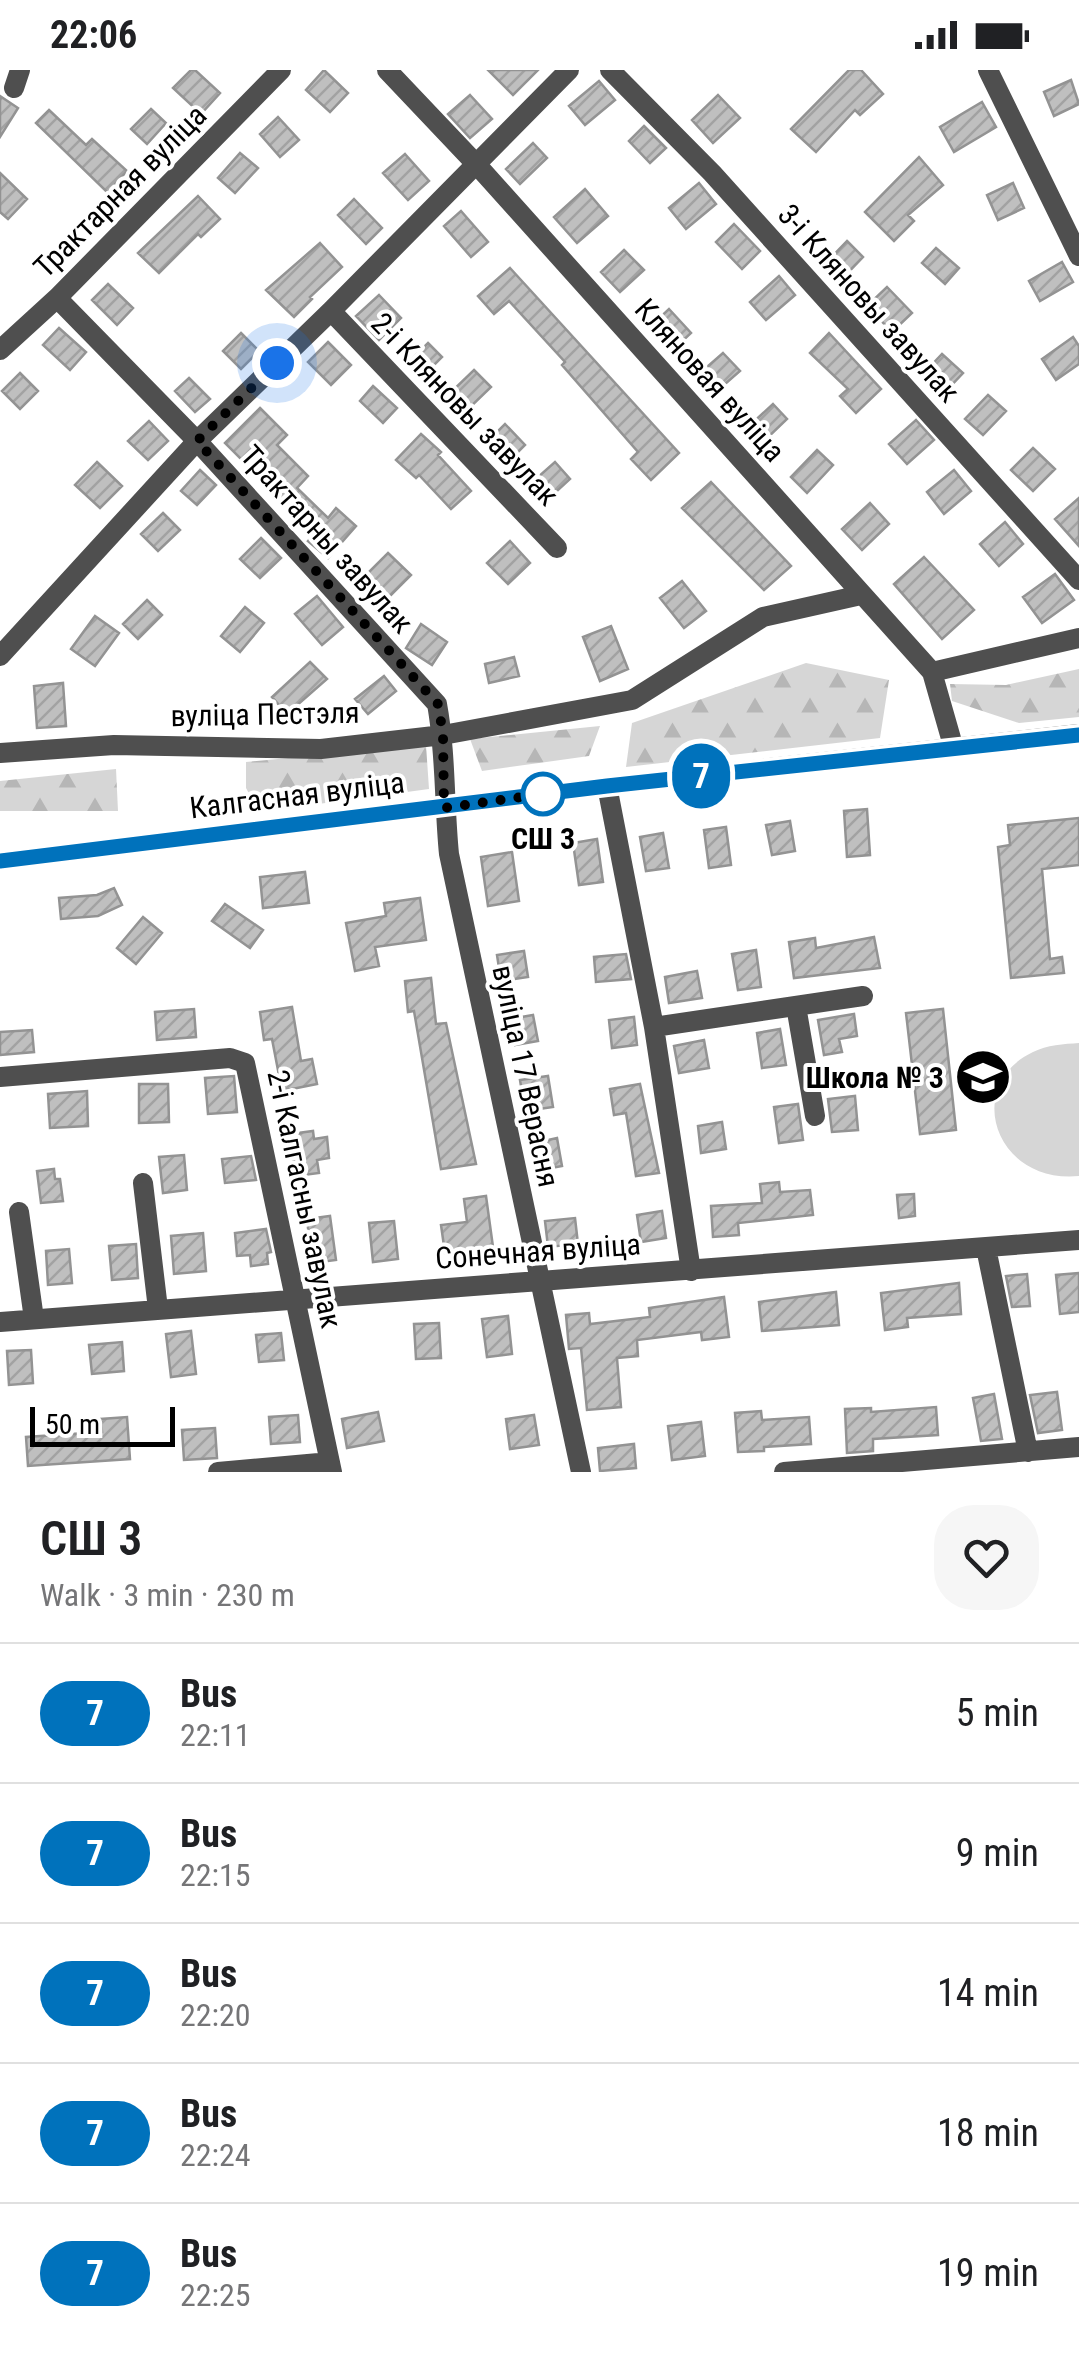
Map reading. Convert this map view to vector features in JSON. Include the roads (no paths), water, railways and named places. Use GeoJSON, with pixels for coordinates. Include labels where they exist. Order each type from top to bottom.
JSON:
{"type":"FeatureCollection","features":[{"type":"Feature","properties":{"kind":"street","name":"Трактарная вуліца"},"geometry":{"type":"LineString","coordinates":[[0,350],[57,298],[281,70]]}},
{"type":"Feature","properties":{"kind":"street","name":"Кляновая вуліца"},"geometry":{"type":"LineString","coordinates":[[387,70],[932,672],[954,749]]}},
{"type":"Feature","properties":{"kind":"street"},"geometry":{"type":"LineString","coordinates":[[0,656],[197,441],[569,70]]}},
{"type":"Feature","properties":{"kind":"street","name":"3-і Кляновы завулак"},"geometry":{"type":"LineString","coordinates":[[610,70],[712,173],[1079,580]]}},
{"type":"Feature","properties":{"kind":"street"},"geometry":{"type":"LineString","coordinates":[[988,70],[1078,252]]}},
{"type":"Feature","properties":{"kind":"street","name":"Трактарны завулак"},"geometry":{"type":"LineString","coordinates":[[57,298],[197,441],[438,704],[443,734],[444,808]]}},
{"type":"Feature","properties":{"kind":"street","name":"2-і Кляновы завулак"},"geometry":{"type":"LineString","coordinates":[[330,311],[556,548]]}},
{"type":"Feature","properties":{"kind":"street","name":"вуліца Пестэля"},"geometry":{"type":"LineString","coordinates":[[0,753],[114,746],[321,748],[443,734],[632,700],[763,618],[862,595]]}},
{"type":"Feature","properties":{"kind":"street"},"geometry":{"type":"LineString","coordinates":[[932,672],[1079,638]]}},
{"type":"Feature","properties":{"kind":"street","name":"Калгасная вуліца"},"geometry":{"type":"LineString","coordinates":[[0,861],[607,786],[1079,734]]}},
{"type":"Feature","properties":{"kind":"street"},"geometry":{"type":"LineString","coordinates":[[607,786],[654,1027],[691,1271]]}},
{"type":"Feature","properties":{"kind":"street","name":"вуліца 17 Верасня"},"geometry":{"type":"LineString","coordinates":[[444,808],[449,854],[580,1472]]}},
{"type":"Feature","properties":{"kind":"street"},"geometry":{"type":"LineString","coordinates":[[654,1027],[863,996]]}},
{"type":"Feature","properties":{"kind":"street"},"geometry":{"type":"LineString","coordinates":[[796,1006],[815,1116]]}},
{"type":"Feature","properties":{"kind":"street","name":"2-і Калгасны завулак"},"geometry":{"type":"LineString","coordinates":[[0,1077],[230,1058],[245,1063],[331,1467]]}},
{"type":"Feature","properties":{"kind":"street"},"geometry":{"type":"LineString","coordinates":[[143,1182],[158,1309]]}},
{"type":"Feature","properties":{"kind":"street"},"geometry":{"type":"LineString","coordinates":[[19,1212],[34,1319]]}},
{"type":"Feature","properties":{"kind":"street","name":"Сонечная вуліца"},"geometry":{"type":"LineString","coordinates":[[0,1322],[1079,1240]]}},
{"type":"Feature","properties":{"kind":"street"},"geometry":{"type":"LineString","coordinates":[[986,1248],[1028,1452]]}},
{"type":"Feature","properties":{"kind":"street"},"geometry":{"type":"LineString","coordinates":[[784,1472],[1079,1447]]}},
{"type":"Feature","properties":{"kind":"street"},"geometry":{"type":"LineString","coordinates":[[218,1472],[331,1467]]}},
{"type":"Feature","properties":{"kind":"place","name":"СШ 3"},"geometry":{"type":"Point","coordinates":[543,794]}},
{"type":"Feature","properties":{"kind":"place","name":"Школа № 3"},"geometry":{"type":"Point","coordinates":[983,1077]}}]}
